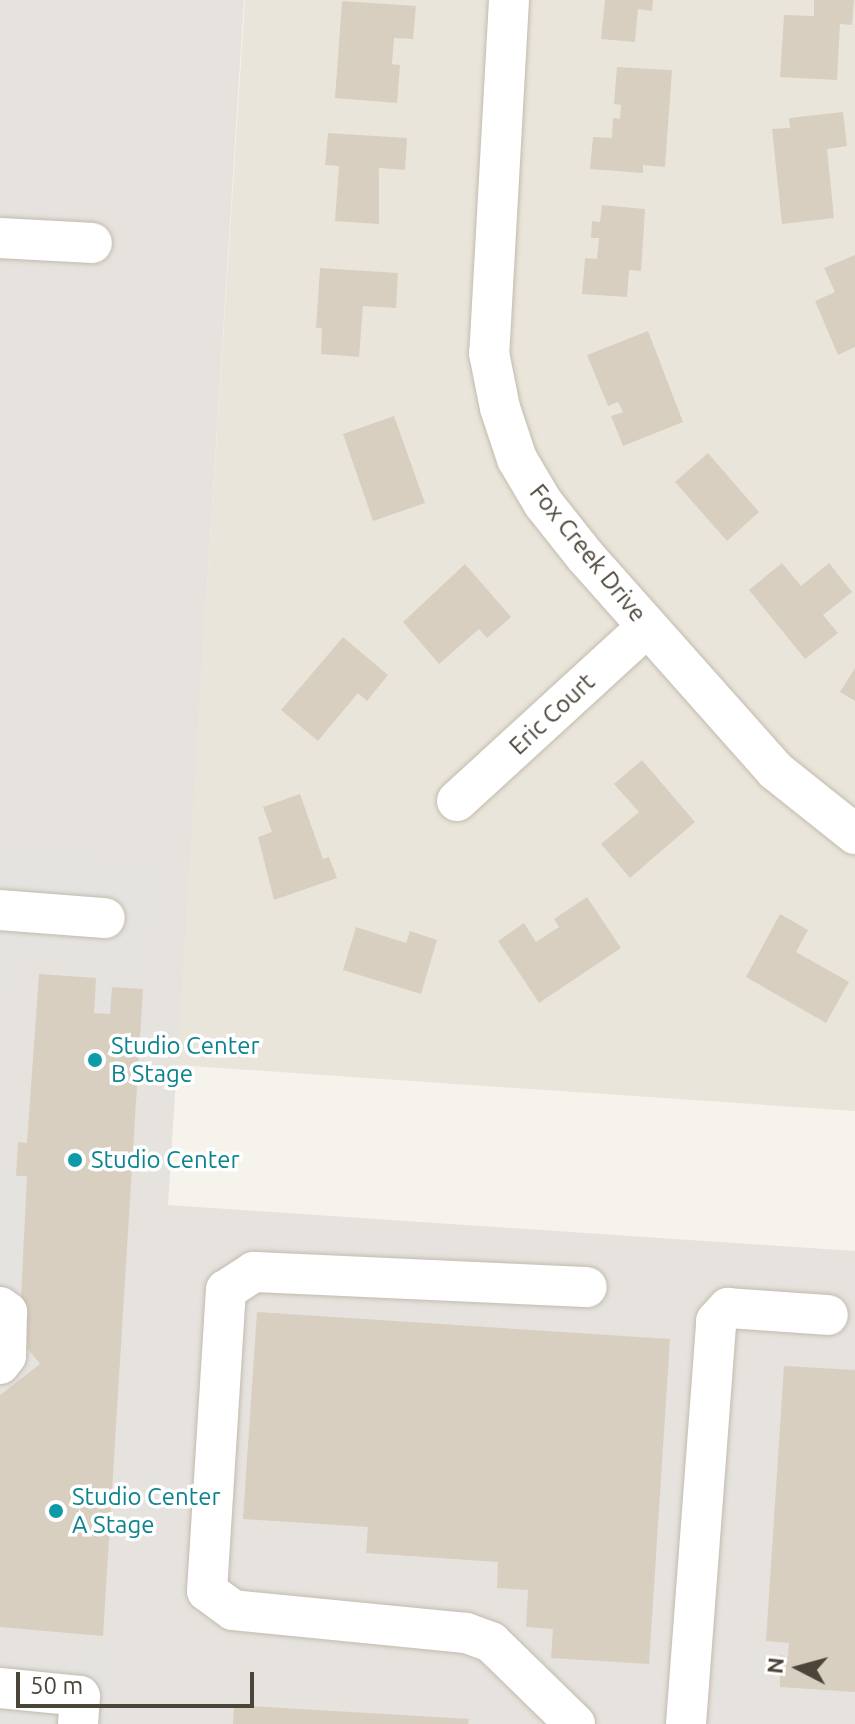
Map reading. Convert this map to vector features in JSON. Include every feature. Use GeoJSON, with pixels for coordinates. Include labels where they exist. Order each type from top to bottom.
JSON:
{"type":"FeatureCollection","features":[{"type":"Feature","properties":{"kind":"street","name":"Fox Creek Drive"},"geometry":{"type":"LineString","coordinates":[[509,0],[489,300],[489,353],[500,408],[517,459],[543,503],[647,627],[776,771],[855,834]]}},
{"type":"Feature","properties":{"kind":"street"},"geometry":{"type":"LineString","coordinates":[[0,238],[92,243]]}},
{"type":"Feature","properties":{"kind":"street","name":"Eric Court"},"geometry":{"type":"LineString","coordinates":[[457,801],[647,627]]}},
{"type":"Feature","properties":{"kind":"street"},"geometry":{"type":"LineString","coordinates":[[0,910],[105,918]]}},
{"type":"Feature","properties":{"kind":"street"},"geometry":{"type":"LineString","coordinates":[[575,1724],[491,1642],[466,1633],[233,1610],[207,1591],[226,1290],[254,1272],[587,1287]]}},
{"type":"Feature","properties":{"kind":"street"},"geometry":{"type":"LineString","coordinates":[[0,1307],[7,1312],[6,1356],[0,1364]]}},
{"type":"Feature","properties":{"kind":"street"},"geometry":{"type":"LineString","coordinates":[[686,1724],[716,1321],[728,1308],[828,1315]]}},
{"type":"Feature","properties":{"kind":"street"},"geometry":{"type":"LineString","coordinates":[[0,1688],[80,1696],[78,1724]]}},
{"type":"Feature","properties":{"kind":"shaded area"},"geometry":{"type":"Polygon","coordinates":[[[0,0],[244,0],[168,1205],[855,1251],[855,1724],[0,1724],[0,0]]]}},
{"type":"Feature","properties":{"kind":"shaded area"},"geometry":{"type":"Polygon","coordinates":[[[245,0],[855,0],[855,1111],[176,1065],[245,0]]]}},
{"type":"Feature","properties":{"kind":"shaded area"},"geometry":{"type":"Polygon","coordinates":[[[0,854],[152,866],[143,989],[112,987],[110,1014],[94,1013],[96,978],[66,976],[68,959],[6,952],[0,1011],[0,854]]]}},
{"type":"Feature","properties":{"kind":"shaded area"},"geometry":{"type":"Polygon","coordinates":[[[0,1175],[27,1176],[19,1338],[40,1364],[0,1395],[0,1175]]]}},
{"type":"Feature","properties":{"kind":"shaded area"},"geometry":{"type":"Polygon","coordinates":[[[114,1641],[105,1724],[0,1724],[0,1661],[69,1668],[114,1641]]]}},
{"type":"Feature","properties":{"kind":"building"},"geometry":{"type":"Polygon","coordinates":[[[605,0],[653,0],[652,11],[638,9],[635,42],[601,39],[605,0]]]}},
{"type":"Feature","properties":{"kind":"building"},"geometry":{"type":"Polygon","coordinates":[[[814,0],[854,0],[852,25],[840,24],[837,80],[780,77],[784,15],[814,16],[814,0]]]}},
{"type":"Feature","properties":{"kind":"building"},"geometry":{"type":"Polygon","coordinates":[[[342,1],[416,6],[413,39],[394,38],[392,64],[400,65],[397,103],[335,98],[342,1]]]}},
{"type":"Feature","properties":{"kind":"building"},"geometry":{"type":"Polygon","coordinates":[[[617,67],[672,70],[665,167],[643,165],[643,173],[590,169],[593,137],[612,138],[613,118],[620,119],[621,105],[614,104],[617,67]]]}},
{"type":"Feature","properties":{"kind":"building"},"geometry":{"type":"Polygon","coordinates":[[[843,112],[847,146],[827,149],[834,218],[782,224],[772,129],[790,128],[789,118],[843,112]]]}},
{"type":"Feature","properties":{"kind":"building"},"geometry":{"type":"Polygon","coordinates":[[[328,133],[407,138],[405,170],[379,168],[379,224],[335,221],[339,166],[325,165],[328,133]]]}},
{"type":"Feature","properties":{"kind":"building"},"geometry":{"type":"Polygon","coordinates":[[[602,205],[645,209],[641,271],[629,270],[627,297],[582,294],[585,258],[597,259],[599,238],[591,238],[592,221],[600,222],[602,205]]]}},
{"type":"Feature","properties":{"kind":"building"},"geometry":{"type":"Polygon","coordinates":[[[855,255],[855,347],[838,355],[815,301],[835,292],[824,268],[855,255]]]}},
{"type":"Feature","properties":{"kind":"building"},"geometry":{"type":"Polygon","coordinates":[[[320,268],[398,273],[396,308],[363,306],[359,357],[321,354],[322,328],[316,328],[320,268]]]}},
{"type":"Feature","properties":{"kind":"building"},"geometry":{"type":"Polygon","coordinates":[[[648,331],[683,422],[623,446],[611,416],[623,412],[618,402],[608,406],[587,355],[648,331]]]}},
{"type":"Feature","properties":{"kind":"building"},"geometry":{"type":"Polygon","coordinates":[[[394,416],[425,503],[373,521],[343,434],[394,416]]]}},
{"type":"Feature","properties":{"kind":"building"},"geometry":{"type":"Polygon","coordinates":[[[708,453],[759,512],[727,541],[675,482],[708,453]]]}},
{"type":"Feature","properties":{"kind":"building"},"geometry":{"type":"Polygon","coordinates":[[[782,563],[801,586],[829,563],[852,592],[823,615],[838,633],[805,659],[749,590],[782,563]]]}},
{"type":"Feature","properties":{"kind":"building"},"geometry":{"type":"Polygon","coordinates":[[[465,564],[511,617],[487,638],[479,629],[439,664],[403,622],[465,564]]]}},
{"type":"Feature","properties":{"kind":"building"},"geometry":{"type":"Polygon","coordinates":[[[343,637],[388,675],[367,701],[358,693],[318,741],[281,710],[343,637]]]}},
{"type":"Feature","properties":{"kind":"building"},"geometry":{"type":"Polygon","coordinates":[[[855,668],[855,701],[840,692],[855,668]]]}},
{"type":"Feature","properties":{"kind":"building"},"geometry":{"type":"Polygon","coordinates":[[[642,760],[695,822],[630,878],[601,844],[639,812],[614,784],[642,760]]]}},
{"type":"Feature","properties":{"kind":"building"},"geometry":{"type":"Polygon","coordinates":[[[300,794],[323,859],[329,857],[337,878],[274,900],[258,837],[272,832],[263,807],[300,794]]]}},
{"type":"Feature","properties":{"kind":"building"},"geometry":{"type":"Polygon","coordinates":[[[587,897],[621,948],[539,1003],[498,941],[524,923],[536,942],[559,927],[554,919],[587,897]]]}},
{"type":"Feature","properties":{"kind":"building"},"geometry":{"type":"Polygon","coordinates":[[[780,914],[808,930],[796,952],[849,982],[826,1023],[746,977],[780,914]]]}},
{"type":"Feature","properties":{"kind":"building"},"geometry":{"type":"Polygon","coordinates":[[[356,927],[406,943],[410,931],[437,940],[421,994],[343,970],[356,927]]]}},
{"type":"Feature","properties":{"kind":"building"},"geometry":{"type":"Polygon","coordinates":[[[39,974],[96,978],[94,1013],[110,1014],[112,987],[143,989],[103,1636],[0,1627],[0,1395],[40,1364],[19,1338],[27,1176],[16,1176],[18,1142],[27,1143],[39,974]]]}},
{"type":"Feature","properties":{"kind":"building"},"geometry":{"type":"Polygon","coordinates":[[[257,1312],[670,1339],[649,1664],[551,1658],[553,1629],[526,1627],[528,1590],[497,1588],[498,1562],[366,1553],[368,1527],[243,1519],[257,1312]]]}},
{"type":"Feature","properties":{"kind":"building"},"geometry":{"type":"Polygon","coordinates":[[[784,1366],[855,1370],[855,1692],[780,1687],[780,1655],[788,1657],[789,1643],[766,1641],[784,1366]]]}},
{"type":"Feature","properties":{"kind":"building"},"geometry":{"type":"Polygon","coordinates":[[[234,1705],[469,1719],[468,1724],[233,1724],[234,1705]]]}},
{"type":"Feature","properties":{"kind":"place","name":"Studio Center B Stage"},"geometry":{"type":"Point","coordinates":[95,1060]}},
{"type":"Feature","properties":{"kind":"place","name":"Studio Center"},"geometry":{"type":"Point","coordinates":[75,1160]}},
{"type":"Feature","properties":{"kind":"place","name":"Studio Center A Stage"},"geometry":{"type":"Point","coordinates":[56,1511]}}]}
